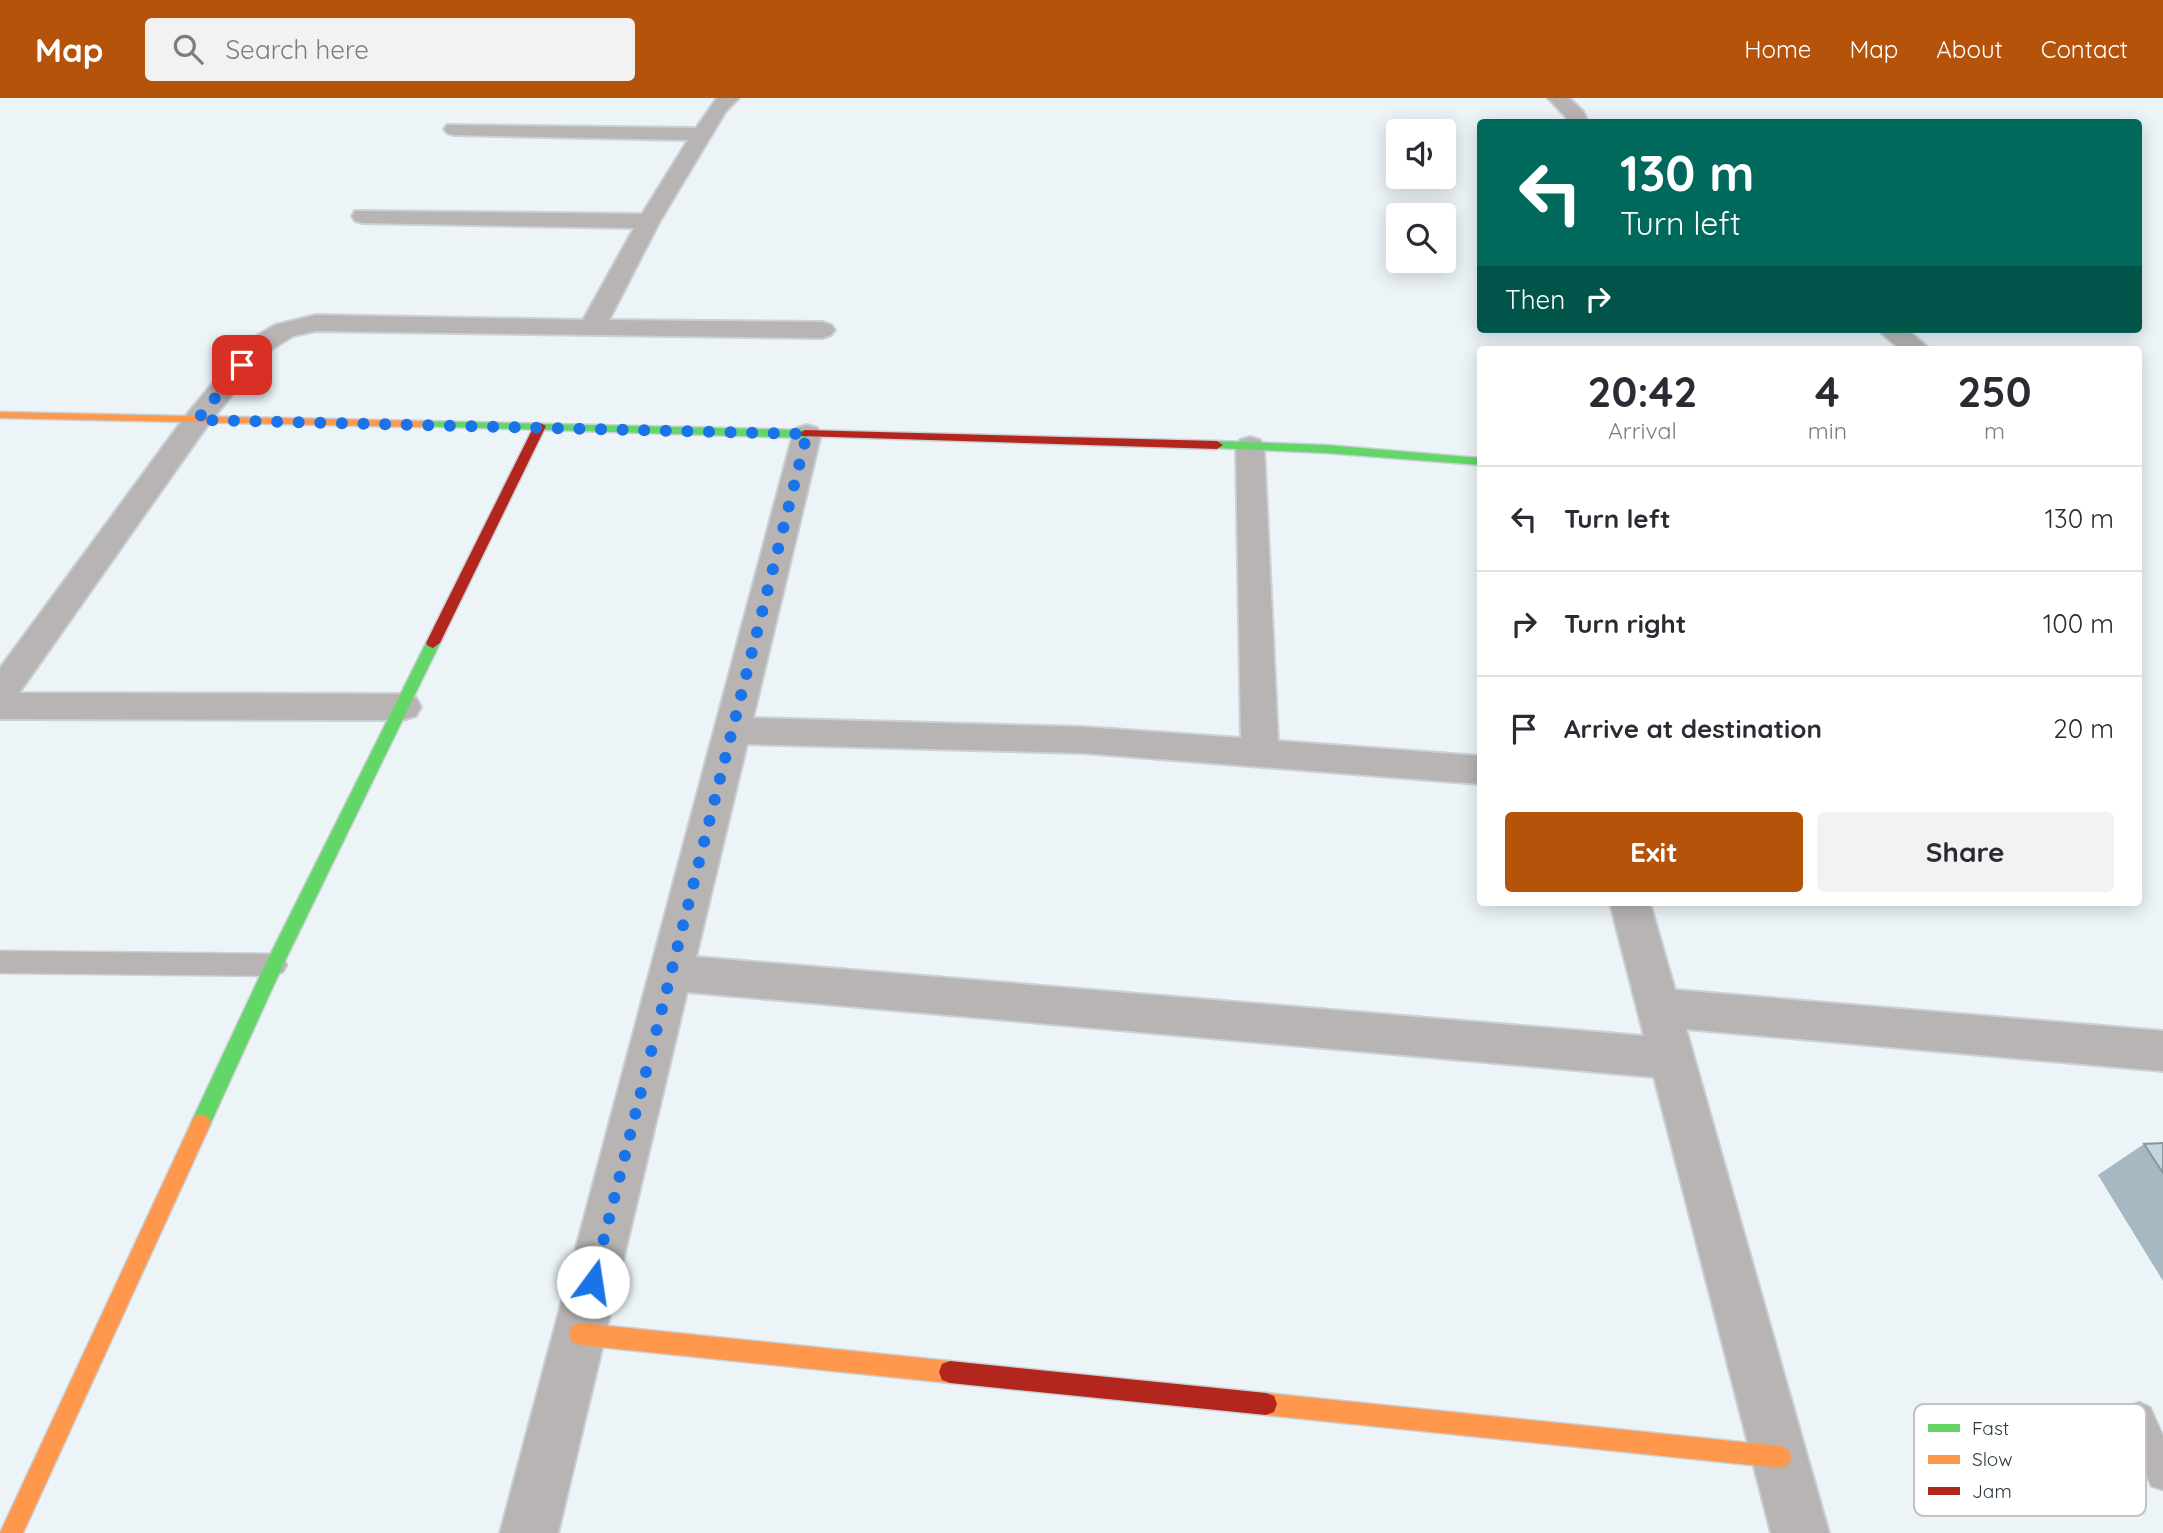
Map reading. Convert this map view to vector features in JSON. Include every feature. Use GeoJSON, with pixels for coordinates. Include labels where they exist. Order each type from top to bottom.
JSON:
{"type":"FeatureCollection","features":[{"type":"Feature","properties":{"kind":"street"},"geometry":{"type":"LineString","coordinates":[[592,328],[649,221],[718,108],[729,98]]}},
{"type":"Feature","properties":{"kind":"street"},"geometry":{"type":"LineString","coordinates":[[1558,98],[1577,119]]}},
{"type":"Feature","properties":{"kind":"street"},"geometry":{"type":"LineString","coordinates":[[454,129],[702,134]]}},
{"type":"Feature","properties":{"kind":"street"},"geometry":{"type":"LineString","coordinates":[[363,216],[649,221]]}},
{"type":"Feature","properties":{"kind":"street"},"geometry":{"type":"LineString","coordinates":[[0,694],[197,420],[257,346],[284,330],[316,323],[822,330]]}},
{"type":"Feature","properties":{"kind":"street"},"geometry":{"type":"LineString","coordinates":[[1895,333],[1913,346]]}},
{"type":"Feature","properties":{"kind":"street"},"geometry":{"type":"LineString","coordinates":[[0,415],[540,426],[1250,446],[1326,449],[1477,462]]}},
{"type":"Feature","properties":{"kind":"street"},"geometry":{"type":"LineString","coordinates":[[11,1533],[275,965],[540,426]]}},
{"type":"Feature","properties":{"kind":"street"},"geometry":{"type":"LineString","coordinates":[[529,1533],[807,434]]}},
{"type":"Feature","properties":{"kind":"street"},"geometry":{"type":"LineString","coordinates":[[1250,446],[1260,754]]}},
{"type":"Feature","properties":{"kind":"street"},"geometry":{"type":"LineString","coordinates":[[0,706],[403,707]]}},
{"type":"Feature","properties":{"kind":"street"},"geometry":{"type":"LineString","coordinates":[[732,730],[1083,740],[1477,770]]}},
{"type":"Feature","properties":{"kind":"street"},"geometry":{"type":"LineString","coordinates":[[1631,906],[1800,1533]]}},
{"type":"Feature","properties":{"kind":"street"},"geometry":{"type":"LineString","coordinates":[[671,973],[1674,1059]]}},
{"type":"Feature","properties":{"kind":"street"},"geometry":{"type":"LineString","coordinates":[[1660,1008],[2163,1051]]}},
{"type":"Feature","properties":{"kind":"street"},"geometry":{"type":"LineString","coordinates":[[580,1334],[1780,1457]]}},
{"type":"Feature","properties":{"kind":"lane"},"geometry":{"type":"LineString","coordinates":[[0,962],[275,965]]}},
{"type":"Feature","properties":{"kind":"lane"},"geometry":{"type":"LineString","coordinates":[[2146,1434],[2163,1474]]}},
{"type":"Feature","properties":{"kind":"building"},"geometry":{"type":"Polygon","coordinates":[[[2163,1143],[2163,1173],[2144,1144],[2163,1143]]]}},
{"type":"Feature","properties":{"kind":"traffic: fast"},"geometry":{"type":"LineString","coordinates":[[420,424],[805,434]]}},
{"type":"Feature","properties":{"kind":"traffic: fast"},"geometry":{"type":"LineString","coordinates":[[1217,445],[1326,449],[1477,462]]}},
{"type":"Feature","properties":{"kind":"traffic: fast"},"geometry":{"type":"LineString","coordinates":[[201,1123],[274,965],[433,643]]}},
{"type":"Feature","properties":{"kind":"traffic: slow"},"geometry":{"type":"LineString","coordinates":[[0,415],[420,424]]}},
{"type":"Feature","properties":{"kind":"traffic: slow"},"geometry":{"type":"LineString","coordinates":[[11,1533],[201,1123]]}},
{"type":"Feature","properties":{"kind":"traffic: slow"},"geometry":{"type":"LineString","coordinates":[[580,1334],[950,1372]]}},
{"type":"Feature","properties":{"kind":"traffic: slow"},"geometry":{"type":"LineString","coordinates":[[1266,1404],[1780,1457]]}},
{"type":"Feature","properties":{"kind":"traffic: jam"},"geometry":{"type":"LineString","coordinates":[[433,643],[540,426]]}},
{"type":"Feature","properties":{"kind":"traffic: jam"},"geometry":{"type":"LineString","coordinates":[[805,434],[1217,445]]}},
{"type":"Feature","properties":{"kind":"traffic: jam"},"geometry":{"type":"LineString","coordinates":[[950,1372],[1266,1404]]}},
{"type":"Feature","properties":{"kind":"route"},"geometry":{"type":"LineString","coordinates":[[242,365],[197,420],[807,434],[593,1282]]}}]}
